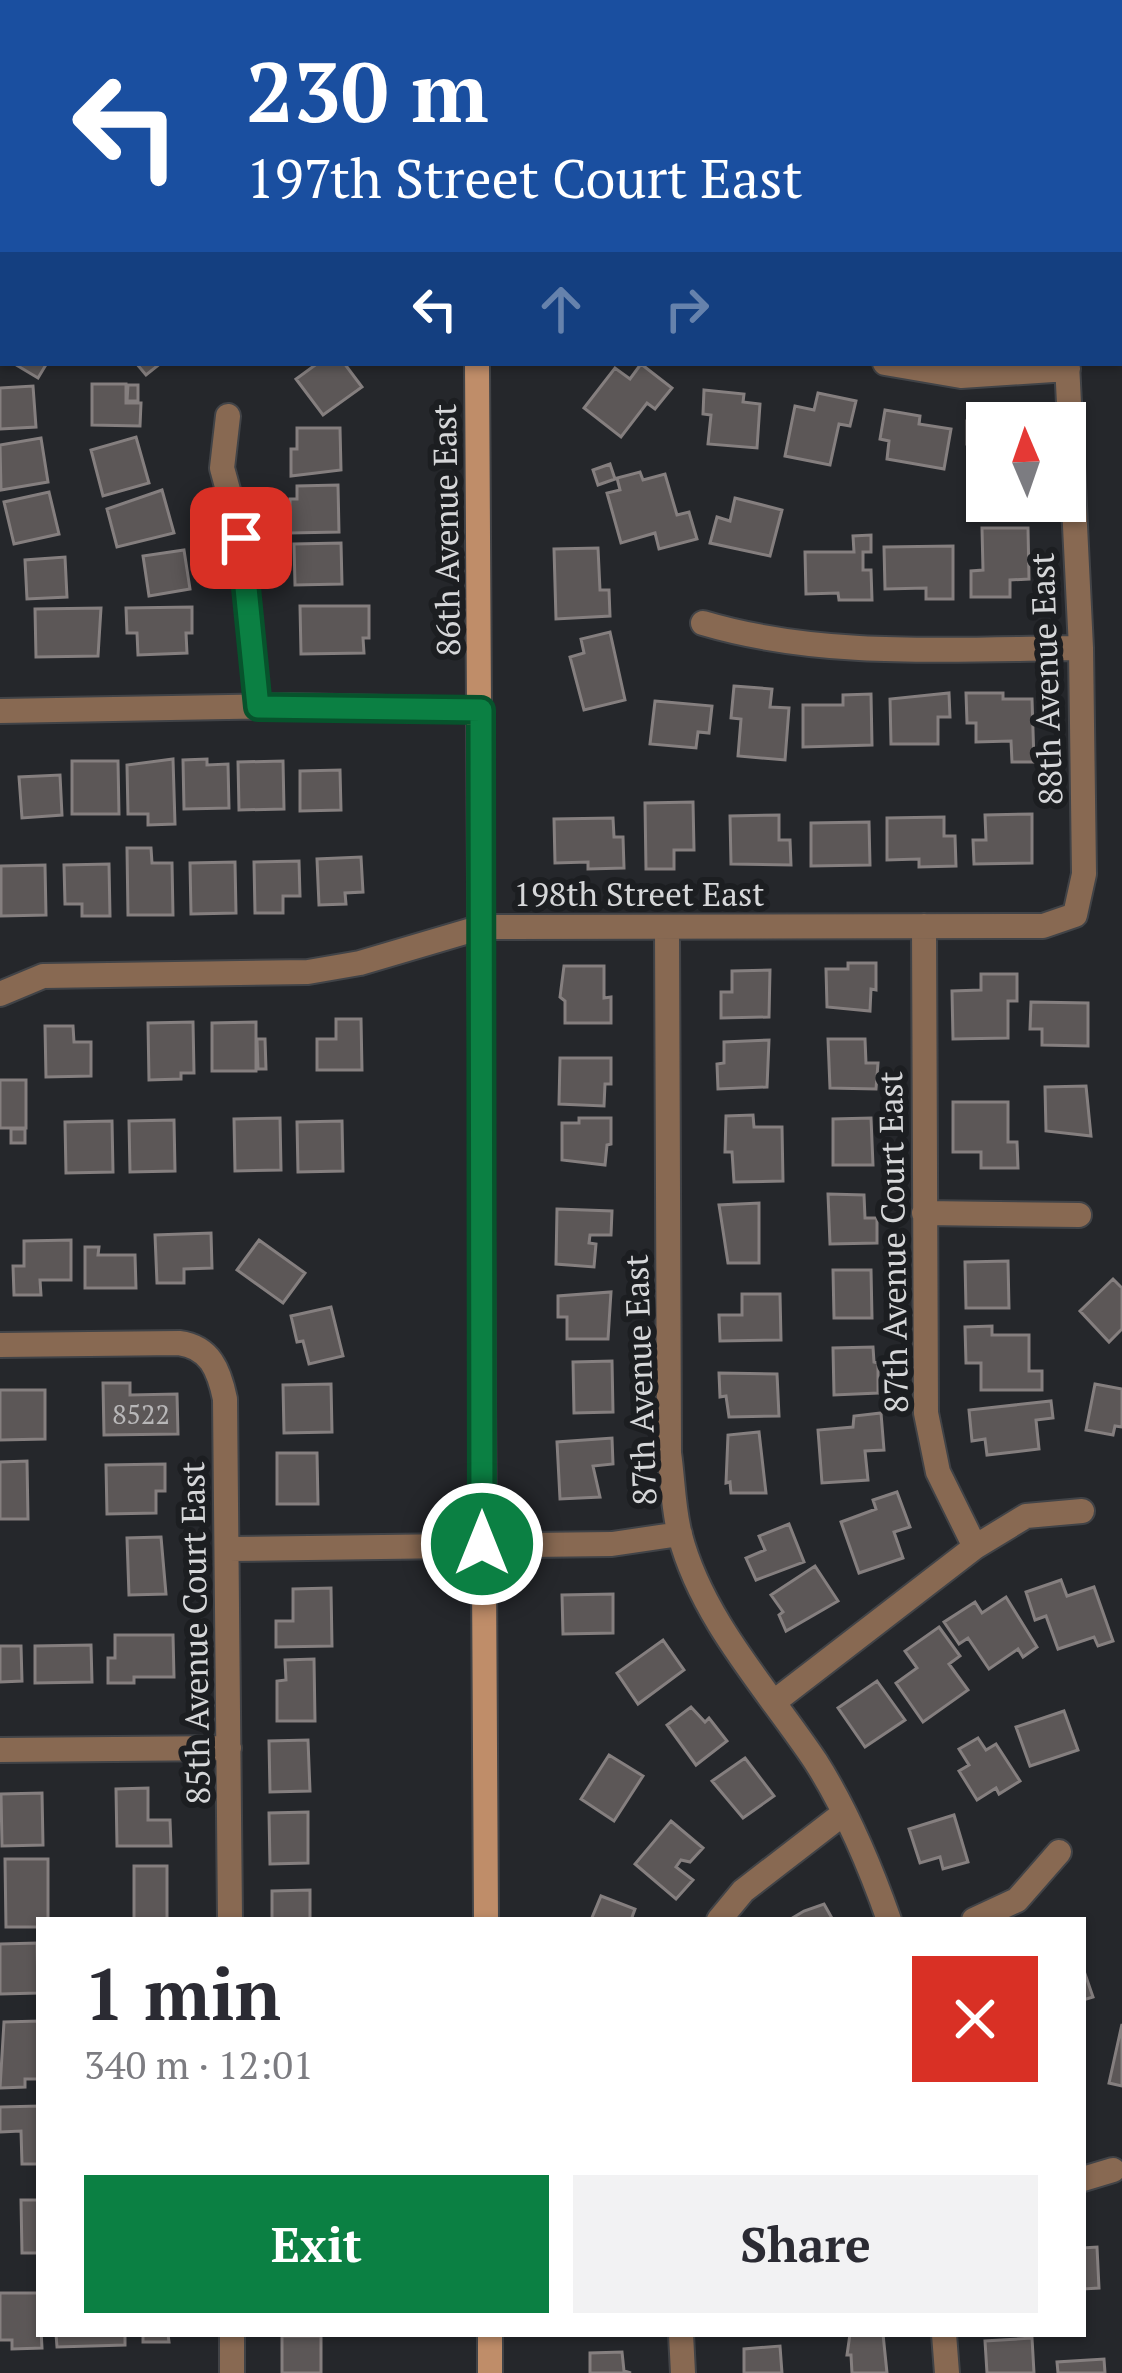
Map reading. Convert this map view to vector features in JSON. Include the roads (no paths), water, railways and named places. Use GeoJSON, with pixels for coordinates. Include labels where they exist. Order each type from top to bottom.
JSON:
{"type":"FeatureCollection","features":[{"type":"Feature","properties":{"kind":"street","name":"86th Avenue East"},"geometry":{"type":"LineString","coordinates":[[477,366],[486,1917]]}},
{"type":"Feature","properties":{"kind":"street"},"geometry":{"type":"LineString","coordinates":[[902,366],[961,376],[1067,366]]}},
{"type":"Feature","properties":{"kind":"street","name":"88th Avenue East"},"geometry":{"type":"LineString","coordinates":[[1067,366],[1081,648],[1084,874],[1080,904],[1071,917]]}},
{"type":"Feature","properties":{"kind":"street"},"geometry":{"type":"LineString","coordinates":[[228,416],[222,467],[241,538],[258,707]]}},
{"type":"Feature","properties":{"kind":"street"},"geometry":{"type":"LineString","coordinates":[[703,623],[760,640],[859,647],[1081,648]]}},
{"type":"Feature","properties":{"kind":"street"},"geometry":{"type":"LineString","coordinates":[[0,711],[481,710]]}},
{"type":"Feature","properties":{"kind":"street","name":"198th Street East"},"geometry":{"type":"LineString","coordinates":[[0,994],[43,976],[308,972],[360,963],[482,927],[1043,926],[1071,917]]}},
{"type":"Feature","properties":{"kind":"street","name":"87th Avenue Court East"},"geometry":{"type":"LineString","coordinates":[[924,926],[926,1412],[938,1472],[976,1547]]}},
{"type":"Feature","properties":{"kind":"street","name":"87th Avenue East"},"geometry":{"type":"LineString","coordinates":[[667,927],[669,1453],[680,1534],[717,1618],[819,1767],[844,1813],[888,1917]]}},
{"type":"Feature","properties":{"kind":"street"},"geometry":{"type":"LineString","coordinates":[[923,1213],[1079,1215]]}},
{"type":"Feature","properties":{"kind":"street","name":"85th Avenue Court East"},"geometry":{"type":"LineString","coordinates":[[0,1345],[178,1343],[204,1351],[214,1364],[225,1399],[230,1917]]}},
{"type":"Feature","properties":{"kind":"street"},"geometry":{"type":"LineString","coordinates":[[774,1702],[976,1547],[1026,1516],[1082,1511]]}},
{"type":"Feature","properties":{"kind":"street"},"geometry":{"type":"LineString","coordinates":[[228,1549],[612,1544],[680,1534]]}},
{"type":"Feature","properties":{"kind":"street"},"geometry":{"type":"LineString","coordinates":[[0,1750],[229,1748]]}},
{"type":"Feature","properties":{"kind":"street"},"geometry":{"type":"LineString","coordinates":[[722,1917],[758,1878],[844,1813]]}},
{"type":"Feature","properties":{"kind":"street"},"geometry":{"type":"LineString","coordinates":[[980,1917],[1017,1900],[1059,1852]]}},
{"type":"Feature","properties":{"kind":"street"},"geometry":{"type":"LineString","coordinates":[[1086,2178],[1113,2170]]}},
{"type":"Feature","properties":{"kind":"street"},"geometry":{"type":"LineString","coordinates":[[232,2337],[232,2373]]}},
{"type":"Feature","properties":{"kind":"street"},"geometry":{"type":"LineString","coordinates":[[490,2337],[490,2373]]}},
{"type":"Feature","properties":{"kind":"street"},"geometry":{"type":"LineString","coordinates":[[681,2337],[683,2373]]}},
{"type":"Feature","properties":{"kind":"street"},"geometry":{"type":"LineString","coordinates":[[944,2337],[947,2373]]}}]}
